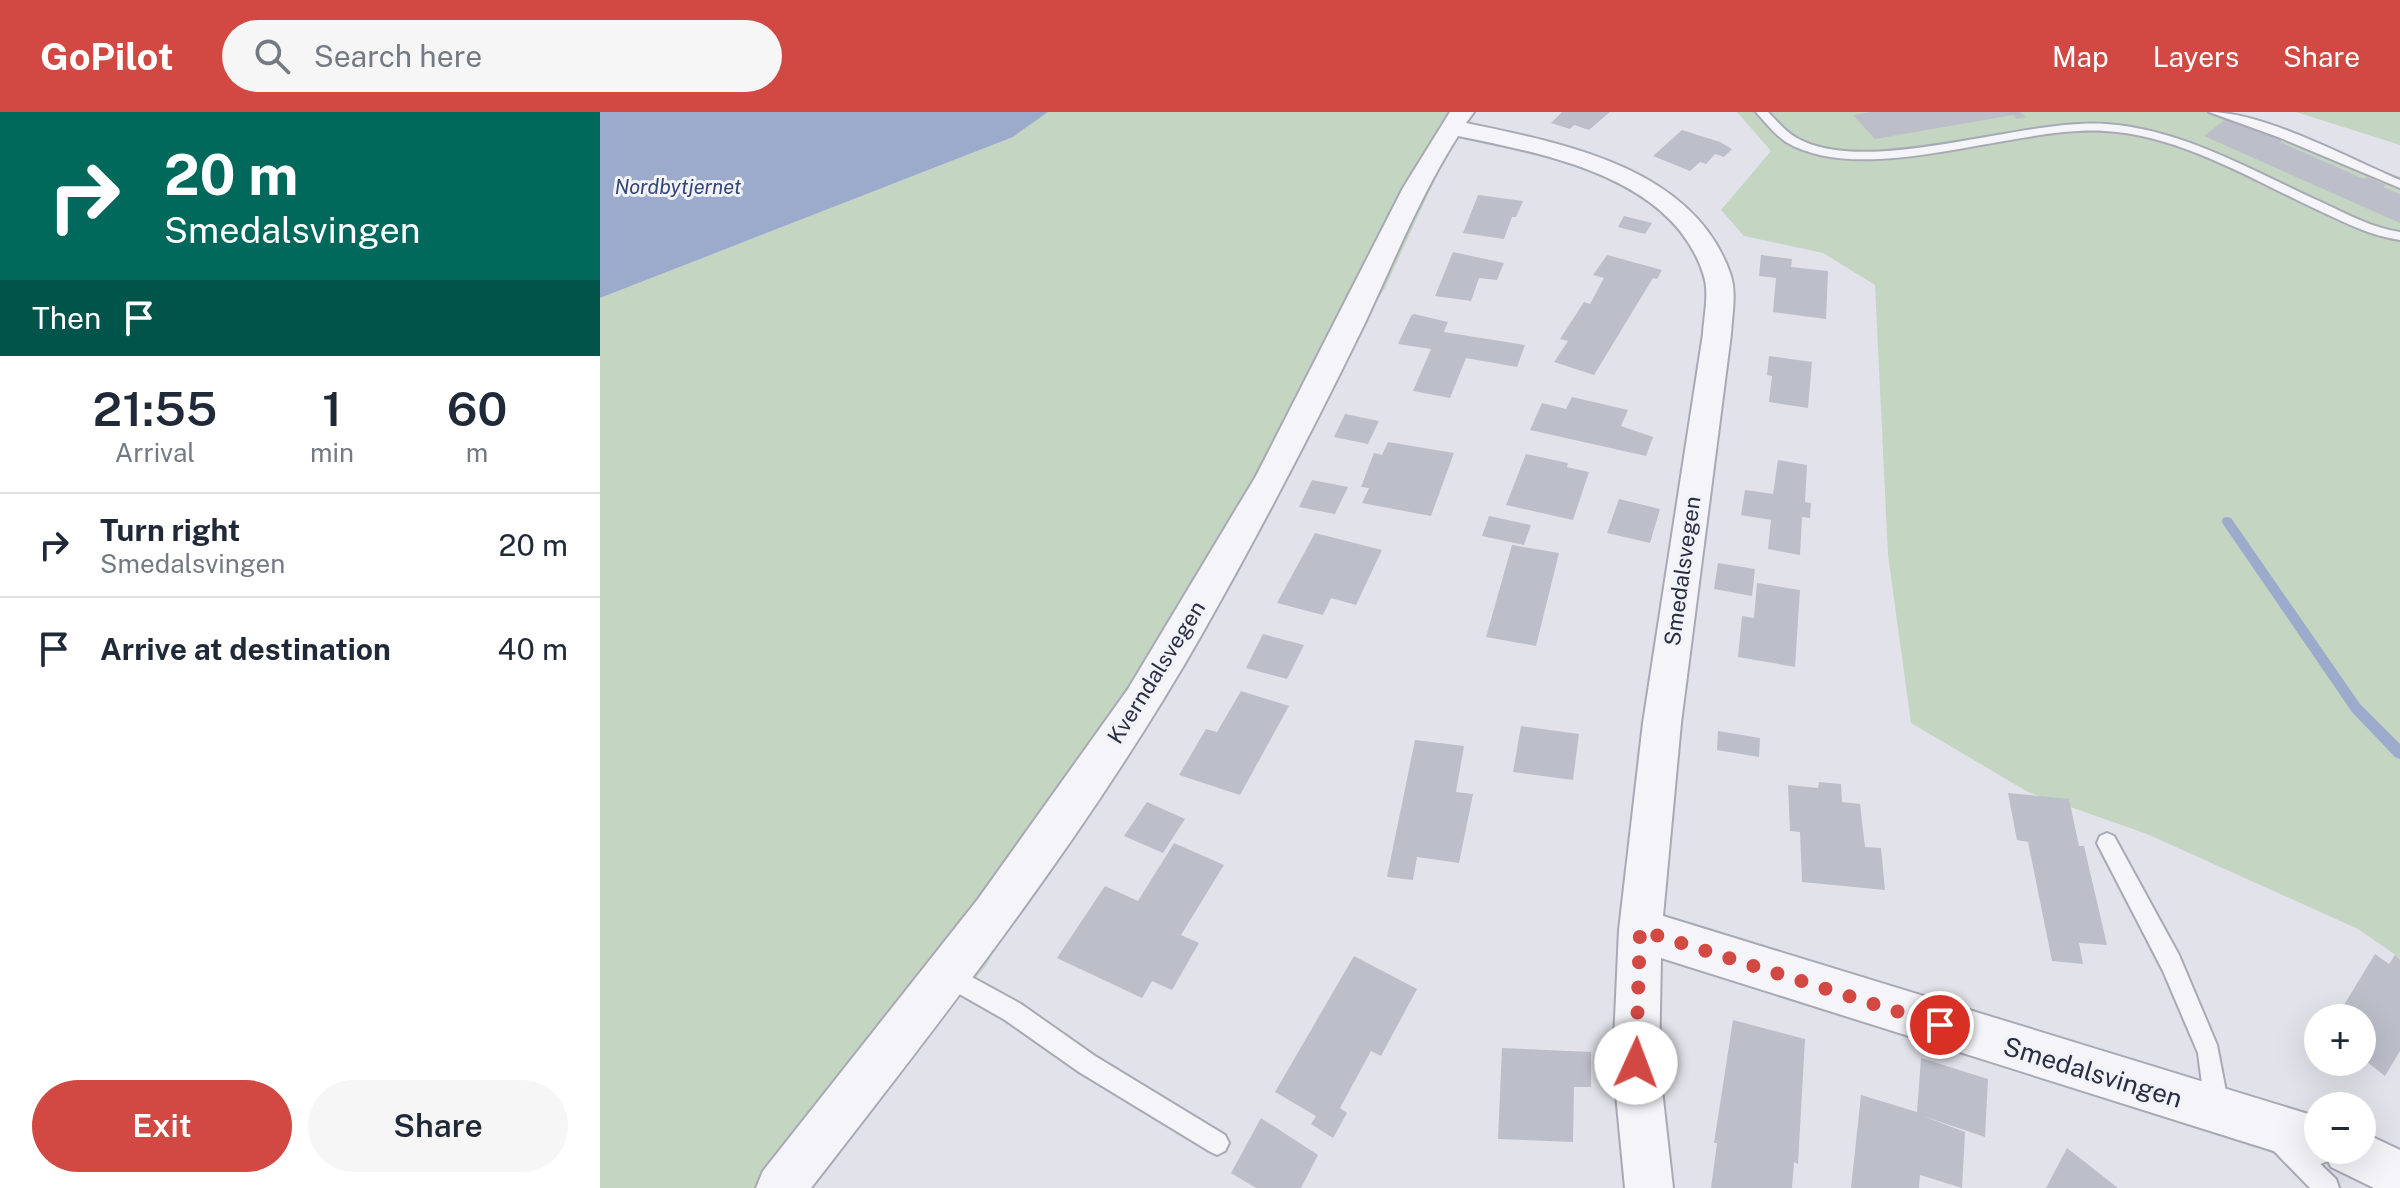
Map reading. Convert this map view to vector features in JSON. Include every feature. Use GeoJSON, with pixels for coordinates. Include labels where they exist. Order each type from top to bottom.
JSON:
{"type":"FeatureCollection","features":[{"type":"Feature","properties":{"kind":"street","name":"Smedalsvegen"},"geometry":{"type":"LineString","coordinates":[[1456,120],[1559,151],[1624,176],[1669,204],[1704,244],[1718,275],[1717,334],[1662,723],[1640,930],[1636,1063],[1649,1188]]}},
{"type":"Feature","properties":{"kind":"street","name":"Kverndalsvegen"},"geometry":{"type":"LineString","coordinates":[[780,1188],[948,975],[1063,818],[1186,629],[1282,456],[1406,206],[1456,120]]}},
{"type":"Feature","properties":{"kind":"street","name":"Smedalsvingen"},"geometry":{"type":"LineString","coordinates":[[1640,930],[2304,1137]]}},
{"type":"Feature","properties":{"kind":"street"},"geometry":{"type":"LineString","coordinates":[[2376,1163],[2400,1175]]}},
{"type":"Feature","properties":{"kind":"lane"},"geometry":{"type":"LineString","coordinates":[[1762,112],[1792,141],[1850,155],[1896,152],[2069,126],[2107,127],[2162,137],[2344,217],[2400,236]]}},
{"type":"Feature","properties":{"kind":"lane"},"geometry":{"type":"LineString","coordinates":[[2215,112],[2282,134],[2400,184]]}},
{"type":"Feature","properties":{"kind":"lane"},"geometry":{"type":"LineString","coordinates":[[2107,843],[2171,963],[2209,1053],[2217,1110]]}},
{"type":"Feature","properties":{"kind":"lane"},"geometry":{"type":"LineString","coordinates":[[948,975],[1013,1012],[1087,1064],[1217,1143]]}},
{"type":"Feature","properties":{"kind":"lane"},"geometry":{"type":"LineString","coordinates":[[2262,1124],[2327,1188]]}},
{"type":"Feature","properties":{"kind":"green space"},"geometry":{"type":"Polygon","coordinates":[[[1048,112],[1471,112],[1458,129],[1385,288],[1313,403],[1236,556],[985,967],[800,1188],[600,1188],[600,298],[1013,137],[1048,112]]]}},
{"type":"Feature","properties":{"kind":"green space"},"geometry":{"type":"Polygon","coordinates":[[[1737,112],[2218,112],[2400,177],[2400,958],[2358,929],[2147,834],[2028,792],[1911,723],[1888,555],[1875,285],[1823,253],[1744,236],[1721,210],[1771,151],[1737,112]]]}},
{"type":"Feature","properties":{"kind":"green space"},"geometry":{"type":"Polygon","coordinates":[[[2296,112],[2400,112],[2400,145],[2296,112]]]}},
{"type":"Feature","properties":{"kind":"water","name":"Nordbytjernet"},"geometry":{"type":"Polygon","coordinates":[[[600,112],[1048,112],[1013,137],[600,298],[600,112]]]}},
{"type":"Feature","properties":{"kind":"building"},"geometry":{"type":"Polygon","coordinates":[[[1562,112],[1610,112],[1589,130],[1574,125],[1570,129],[1551,123],[1562,112]]]}},
{"type":"Feature","properties":{"kind":"building"},"geometry":{"type":"Polygon","coordinates":[[[1871,112],[2020,112],[2026,117],[2017,119],[2013,115],[1875,139],[1853,115],[1871,112]]]}},
{"type":"Feature","properties":{"kind":"building"},"geometry":{"type":"Polygon","coordinates":[[[2226,119],[2282,140],[2280,142],[2364,179],[2367,177],[2386,185],[2383,187],[2400,194],[2400,223],[2204,136],[2226,119]]]}},
{"type":"Feature","properties":{"kind":"building"},"geometry":{"type":"Polygon","coordinates":[[[1682,130],[1732,149],[1724,157],[1715,154],[1706,164],[1700,162],[1690,171],[1653,156],[1682,130]]]}},
{"type":"Feature","properties":{"kind":"building"},"geometry":{"type":"Polygon","coordinates":[[[1478,195],[1523,201],[1516,217],[1512,217],[1504,239],[1463,233],[1478,195]]]}},
{"type":"Feature","properties":{"kind":"building"},"geometry":{"type":"Polygon","coordinates":[[[1624,216],[1652,223],[1645,234],[1618,227],[1624,216]]]}},
{"type":"Feature","properties":{"kind":"building"},"geometry":{"type":"Polygon","coordinates":[[[1453,252],[1504,263],[1497,280],[1479,278],[1471,301],[1435,296],[1453,252]]]}},
{"type":"Feature","properties":{"kind":"building"},"geometry":{"type":"Polygon","coordinates":[[[1607,255],[1662,270],[1657,279],[1653,278],[1594,375],[1554,362],[1568,341],[1560,339],[1584,302],[1590,304],[1604,278],[1593,275],[1607,255]]]}},
{"type":"Feature","properties":{"kind":"building"},"geometry":{"type":"Polygon","coordinates":[[[1761,255],[1792,259],[1791,267],[1828,271],[1826,319],[1773,312],[1776,278],[1759,276],[1761,255]]]}},
{"type":"Feature","properties":{"kind":"building"},"geometry":{"type":"Polygon","coordinates":[[[1414,314],[1448,322],[1444,332],[1525,345],[1517,367],[1466,358],[1450,398],[1413,391],[1431,349],[1398,344],[1414,314]]]}},
{"type":"Feature","properties":{"kind":"building"},"geometry":{"type":"Polygon","coordinates":[[[1769,356],[1812,362],[1808,408],[1769,402],[1772,376],[1767,375],[1769,356]]]}},
{"type":"Feature","properties":{"kind":"building"},"geometry":{"type":"Polygon","coordinates":[[[1572,397],[1628,410],[1621,426],[1653,437],[1646,456],[1530,430],[1542,403],[1566,409],[1572,397]]]}},
{"type":"Feature","properties":{"kind":"building"},"geometry":{"type":"Polygon","coordinates":[[[1345,414],[1379,421],[1368,444],[1334,437],[1345,414]]]}},
{"type":"Feature","properties":{"kind":"building"},"geometry":{"type":"Polygon","coordinates":[[[1388,442],[1454,453],[1431,516],[1362,503],[1369,488],[1361,487],[1374,453],[1382,455],[1388,442]]]}},
{"type":"Feature","properties":{"kind":"building"},"geometry":{"type":"Polygon","coordinates":[[[1526,454],[1568,463],[1567,467],[1589,472],[1573,520],[1506,505],[1526,454]]]}},
{"type":"Feature","properties":{"kind":"building"},"geometry":{"type":"Polygon","coordinates":[[[1778,460],[1807,465],[1805,502],[1811,503],[1810,518],[1802,517],[1800,555],[1768,549],[1771,520],[1741,515],[1745,490],[1773,494],[1778,460]]]}},
{"type":"Feature","properties":{"kind":"building"},"geometry":{"type":"Polygon","coordinates":[[[1312,480],[1348,487],[1335,514],[1299,507],[1312,480]]]}},
{"type":"Feature","properties":{"kind":"building"},"geometry":{"type":"Polygon","coordinates":[[[1619,499],[1660,509],[1650,543],[1607,533],[1619,499]]]}},
{"type":"Feature","properties":{"kind":"building"},"geometry":{"type":"Polygon","coordinates":[[[1489,516],[1531,525],[1524,545],[1482,536],[1489,516]]]}},
{"type":"Feature","properties":{"kind":"building"},"geometry":{"type":"Polygon","coordinates":[[[1315,533],[1382,550],[1356,605],[1331,598],[1323,615],[1277,603],[1315,533]]]}},
{"type":"Feature","properties":{"kind":"building"},"geometry":{"type":"Polygon","coordinates":[[[1512,545],[1559,553],[1536,646],[1486,637],[1512,545]]]}},
{"type":"Feature","properties":{"kind":"building"},"geometry":{"type":"Polygon","coordinates":[[[1718,563],[1755,569],[1752,596],[1714,589],[1718,563]]]}},
{"type":"Feature","properties":{"kind":"building"},"geometry":{"type":"Polygon","coordinates":[[[1757,583],[1800,590],[1795,667],[1738,657],[1742,616],[1754,618],[1757,583]]]}},
{"type":"Feature","properties":{"kind":"building"},"geometry":{"type":"Polygon","coordinates":[[[1263,634],[1304,645],[1287,679],[1246,668],[1263,634]]]}},
{"type":"Feature","properties":{"kind":"building"},"geometry":{"type":"Polygon","coordinates":[[[1241,691],[1289,706],[1240,795],[1179,775],[1206,729],[1217,732],[1241,691]]]}},
{"type":"Feature","properties":{"kind":"building"},"geometry":{"type":"Polygon","coordinates":[[[1521,726],[1579,734],[1573,780],[1513,772],[1521,726]]]}},
{"type":"Feature","properties":{"kind":"building"},"geometry":{"type":"Polygon","coordinates":[[[1718,731],[1760,738],[1759,757],[1717,750],[1718,731]]]}},
{"type":"Feature","properties":{"kind":"building"},"geometry":{"type":"Polygon","coordinates":[[[1415,740],[1464,746],[1456,792],[1473,794],[1459,863],[1417,857],[1413,880],[1387,877],[1415,740]]]}},
{"type":"Feature","properties":{"kind":"building"},"geometry":{"type":"Polygon","coordinates":[[[1819,782],[1841,784],[1842,802],[1860,804],[1865,847],[1881,848],[1885,890],[1802,882],[1800,832],[1790,831],[1788,785],[1818,788],[1819,782]]]}},
{"type":"Feature","properties":{"kind":"building"},"geometry":{"type":"Polygon","coordinates":[[[2008,793],[2069,799],[2079,846],[2084,846],[2107,945],[2079,943],[2083,964],[2052,961],[2028,842],[2017,840],[2008,793]]]}},
{"type":"Feature","properties":{"kind":"building"},"geometry":{"type":"Polygon","coordinates":[[[1147,802],[1185,819],[1163,853],[1124,836],[1147,802]]]}},
{"type":"Feature","properties":{"kind":"building"},"geometry":{"type":"Polygon","coordinates":[[[1174,843],[1224,865],[1181,935],[1199,943],[1172,990],[1152,981],[1142,998],[1057,958],[1105,886],[1138,901],[1174,843]]]}},
{"type":"Feature","properties":{"kind":"building"},"geometry":{"type":"Polygon","coordinates":[[[2375,954],[2389,964],[2395,955],[2400,959],[2400,1051],[2385,1076],[2376,1069],[2376,1004],[2345,1004],[2375,954]]]}},
{"type":"Feature","properties":{"kind":"building"},"geometry":{"type":"Polygon","coordinates":[[[1354,956],[1417,989],[1381,1056],[1371,1051],[1340,1108],[1347,1113],[1333,1138],[1311,1124],[1316,1116],[1275,1092],[1354,956]]]}},
{"type":"Feature","properties":{"kind":"building"},"geometry":{"type":"Polygon","coordinates":[[[1733,1020],[1805,1039],[1798,1164],[1794,1162],[1792,1188],[1711,1188],[1717,1143],[1714,1143],[1733,1020]]]}},
{"type":"Feature","properties":{"kind":"building"},"geometry":{"type":"Polygon","coordinates":[[[1502,1048],[1591,1052],[1591,1087],[1574,1087],[1573,1142],[1498,1139],[1502,1048]]]}},
{"type":"Feature","properties":{"kind":"building"},"geometry":{"type":"Polygon","coordinates":[[[1921,1058],[1988,1079],[1985,1137],[1923,1116],[1965,1132],[1962,1188],[1920,1175],[1919,1188],[1851,1188],[1861,1095],[1917,1112],[1921,1058]]]}},
{"type":"Feature","properties":{"kind":"building"},"geometry":{"type":"Polygon","coordinates":[[[1261,1118],[1318,1155],[1301,1188],[1256,1188],[1231,1173],[1261,1118]]]}},
{"type":"Feature","properties":{"kind":"building"},"geometry":{"type":"Polygon","coordinates":[[[2067,1148],[2118,1188],[2046,1188],[2067,1148]]]}},
{"type":"Feature","properties":{"kind":"waterway"},"geometry":{"type":"LineString","coordinates":[[2227,521],[2356,708],[2400,753]]}},
{"type":"Feature","properties":{"kind":"route"},"geometry":{"type":"LineString","coordinates":[[1636,1063],[1640,930],[1940,1025]]}}]}
